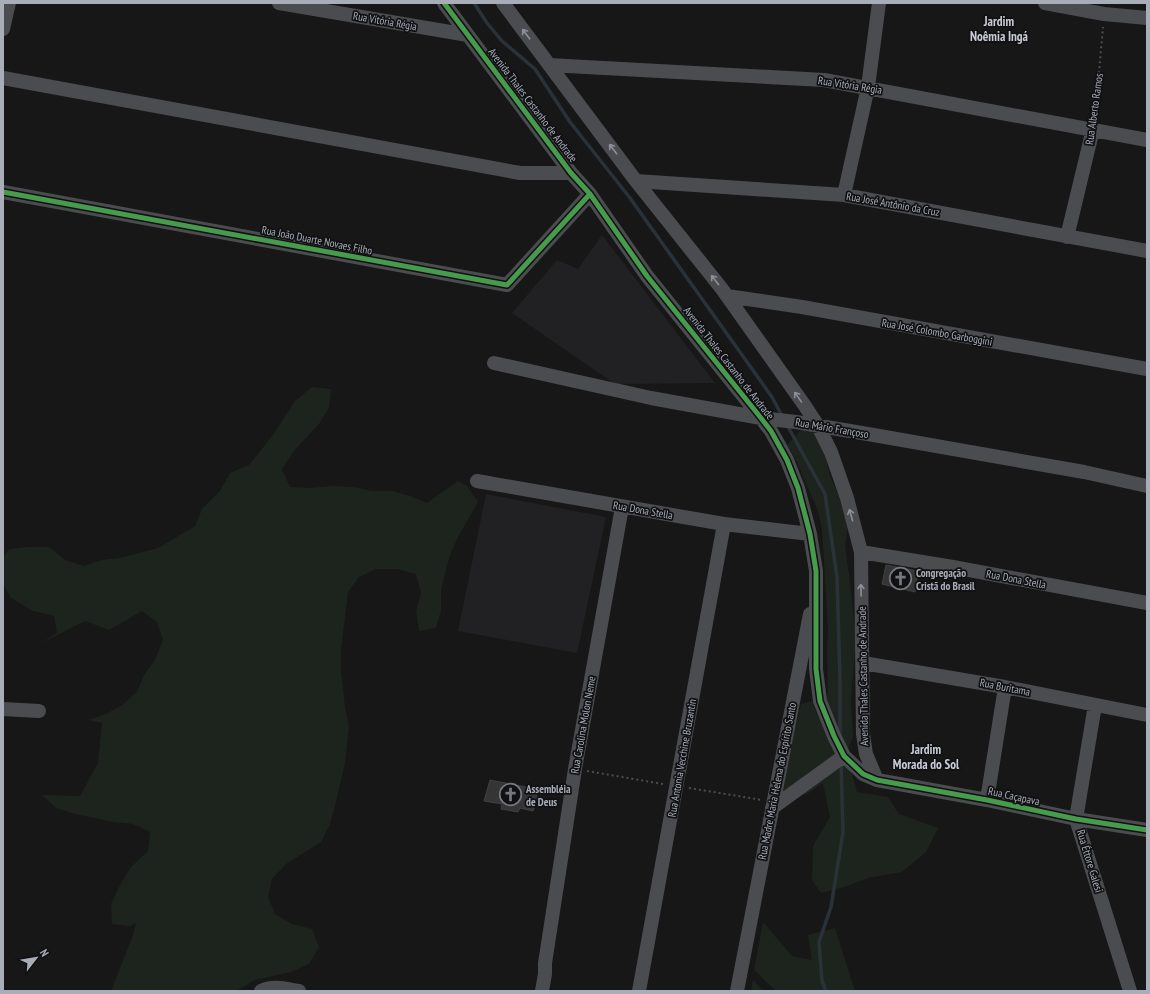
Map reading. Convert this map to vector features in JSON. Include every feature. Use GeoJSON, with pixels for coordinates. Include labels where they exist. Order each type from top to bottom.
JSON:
{"type":"FeatureCollection","features":[{"type":"Feature","properties":{"kind":"street"},"geometry":{"type":"LineString","coordinates":[[3,29],[9,3]]}},
{"type":"Feature","properties":{"kind":"street","name":"Rua Vitória Régia"},"geometry":{"type":"LineString","coordinates":[[279,3],[468,35]]}},
{"type":"Feature","properties":{"kind":"street","name":"Avenida Thales Castanho de Andrade"},"geometry":{"type":"LineString","coordinates":[[444,3],[571,173],[590,194],[647,276],[761,418],[787,460],[798,488],[810,534],[816,570],[816,669],[820,701],[844,756],[863,774],[877,780]]}},
{"type":"Feature","properties":{"kind":"street","name":"Avenida Thales Castanho de Andrade"},"geometry":{"type":"LineString","coordinates":[[503,3],[636,181],[727,296],[818,426],[831,452],[847,498],[861,552],[862,734],[866,754],[877,780]]}},
{"type":"Feature","properties":{"kind":"street"},"geometry":{"type":"LineString","coordinates":[[844,195],[868,87],[879,3]]}},
{"type":"Feature","properties":{"kind":"street"},"geometry":{"type":"LineString","coordinates":[[1045,3],[1105,8],[1147,18]]}},
{"type":"Feature","properties":{"kind":"street","name":"Rua Vitória Régia"},"geometry":{"type":"LineString","coordinates":[[550,65],[824,80],[1147,140]]}},
{"type":"Feature","properties":{"kind":"street"},"geometry":{"type":"LineString","coordinates":[[3,78],[520,173],[571,173]]}},
{"type":"Feature","properties":{"kind":"street","name":"Rua Alberto Ramos"},"geometry":{"type":"LineString","coordinates":[[1067,237],[1093,129]]}},
{"type":"Feature","properties":{"kind":"street","name":"Rua José Antônio da Cruz"},"geometry":{"type":"LineString","coordinates":[[636,181],[844,195],[1147,251]]}},
{"type":"Feature","properties":{"kind":"street","name":"Rua João Duarte Novaes Filho"},"geometry":{"type":"LineString","coordinates":[[3,192],[507,285],[590,194]]}},
{"type":"Feature","properties":{"kind":"street","name":"Rua José Colombo Garboggini"},"geometry":{"type":"LineString","coordinates":[[727,296],[802,307],[1147,369]]}},
{"type":"Feature","properties":{"kind":"street","name":"Rua Mário Françoso"},"geometry":{"type":"LineString","coordinates":[[494,363],[651,398],[1084,472],[1147,486]]}},
{"type":"Feature","properties":{"kind":"street","name":"Rua Dona Stella"},"geometry":{"type":"LineString","coordinates":[[477,481],[724,524],[810,534]]}},
{"type":"Feature","properties":{"kind":"street","name":"Rua Carolina Molon Neme"},"geometry":{"type":"LineString","coordinates":[[542,991],[575,769],[622,507]]}},
{"type":"Feature","properties":{"kind":"street","name":"Rua Antonia Vecchine Bruzantin"},"geometry":{"type":"LineString","coordinates":[[639,991],[724,524]]}},
{"type":"Feature","properties":{"kind":"street","name":"Rua Dona Stella"},"geometry":{"type":"LineString","coordinates":[[861,552],[953,567],[1147,604]]}},
{"type":"Feature","properties":{"kind":"street","name":"Rua Madre Maria Helena do Espírito Santo"},"geometry":{"type":"LineString","coordinates":[[737,991],[809,620],[816,570]]}},
{"type":"Feature","properties":{"kind":"street","name":"Rua Buritama"},"geometry":{"type":"LineString","coordinates":[[862,663],[1005,687],[1147,715]]}},
{"type":"Feature","properties":{"kind":"street"},"geometry":{"type":"LineString","coordinates":[[987,800],[1005,687]]}},
{"type":"Feature","properties":{"kind":"street","name":"Rua Éttore Galesi"},"geometry":{"type":"LineString","coordinates":[[1095,705],[1076,819],[1130,991]]}},
{"type":"Feature","properties":{"kind":"street"},"geometry":{"type":"LineString","coordinates":[[3,709],[39,711]]}},
{"type":"Feature","properties":{"kind":"street"},"geometry":{"type":"LineString","coordinates":[[772,805],[844,756]]}},
{"type":"Feature","properties":{"kind":"street","name":"Rua Caçapava"},"geometry":{"type":"LineString","coordinates":[[877,780],[987,800],[1076,819],[1147,830]]}},
{"type":"Feature","properties":{"kind":"street"},"geometry":{"type":"LineString","coordinates":[[545,974],[552,991]]}},
{"type":"Feature","properties":{"kind":"street"},"geometry":{"type":"LineString","coordinates":[[261,991],[266,988],[276,987],[299,991]]}},
{"type":"Feature","properties":{"kind":"path"},"geometry":{"type":"LineString","coordinates":[[575,769],[677,786],[772,805]]}},
{"type":"Feature","properties":{"kind":"shaded area"},"geometry":{"type":"Polygon","coordinates":[[[602,235],[715,383],[615,384],[512,313],[557,260],[578,269],[602,235]]]}},
{"type":"Feature","properties":{"kind":"shaded area"},"geometry":{"type":"Polygon","coordinates":[[[312,387],[331,389],[329,408],[319,424],[293,452],[282,469],[290,487],[310,488],[332,486],[353,487],[372,491],[392,491],[427,503],[458,481],[467,486],[478,502],[458,537],[450,555],[441,590],[441,610],[436,628],[419,631],[416,611],[421,593],[416,574],[398,569],[376,569],[359,577],[348,592],[341,650],[341,670],[345,707],[349,726],[345,763],[335,806],[330,824],[321,842],[286,864],[272,879],[268,897],[275,914],[292,924],[312,929],[319,947],[309,964],[291,972],[255,980],[236,991],[111,991],[133,935],[136,923],[130,926],[112,924],[111,904],[131,867],[148,851],[150,832],[133,824],[114,822],[75,814],[56,808],[42,795],[80,796],[98,763],[102,723],[88,720],[106,714],[122,705],[137,692],[144,675],[155,660],[163,640],[157,622],[142,611],[109,630],[85,621],[41,643],[57,633],[54,616],[33,611],[11,598],[3,584],[3,557],[9,549],[49,547],[65,560],[84,566],[102,560],[120,558],[158,548],[195,526],[202,509],[220,491],[230,473],[249,465],[273,435],[295,401],[312,387]]]}},
{"type":"Feature","properties":{"kind":"shaded area"},"geometry":{"type":"Polygon","coordinates":[[[811,430],[818,438],[824,450],[830,476],[842,502],[848,525],[845,546],[856,640],[851,699],[853,737],[846,754],[857,792],[888,797],[899,814],[938,828],[926,852],[902,872],[868,878],[845,887],[821,893],[812,880],[813,846],[830,817],[823,783],[807,794],[788,794],[788,788],[780,793],[801,704],[812,701],[819,719],[824,710],[828,691],[828,630],[822,529],[818,511],[795,458],[787,445],[800,431],[811,430]]]}},
{"type":"Feature","properties":{"kind":"shaded area"},"geometry":{"type":"Polygon","coordinates":[[[486,494],[606,517],[577,653],[458,631],[486,494]]]}},
{"type":"Feature","properties":{"kind":"shaded area"},"geometry":{"type":"Polygon","coordinates":[[[763,922],[792,956],[812,960],[808,935],[835,928],[855,991],[776,991],[754,970],[763,922]]]}},
{"type":"Feature","properties":{"kind":"shaded area"},"geometry":{"type":"Polygon","coordinates":[[[753,980],[763,991],[751,991],[753,980]]]}},
{"type":"Feature","properties":{"kind":"building","name":"Congregação Cristã do Brasil"},"geometry":{"type":"Polygon","coordinates":[[[886,565],[918,571],[915,592],[882,584],[886,565]]]}},
{"type":"Feature","properties":{"kind":"building","name":"Assembléia de Deus"},"geometry":{"type":"Polygon","coordinates":[[[490,780],[536,789],[537,800],[533,811],[520,808],[518,812],[501,809],[502,804],[484,801],[490,780]]]}},
{"type":"Feature","properties":{"kind":"waterway"},"geometry":{"type":"LineString","coordinates":[[474,3],[487,23],[502,41],[535,69],[570,122],[630,198],[772,397],[782,416]]}},
{"type":"Feature","properties":{"kind":"waterway"},"geometry":{"type":"LineString","coordinates":[[787,425],[825,494],[837,577],[840,736]]}},
{"type":"Feature","properties":{"kind":"waterway"},"geometry":{"type":"LineString","coordinates":[[826,991],[822,981],[819,942],[831,907],[843,832],[841,762]]}},
{"type":"Feature","properties":{"kind":"cycle path"},"geometry":{"type":"LineString","coordinates":[[444,3],[571,173],[590,194],[647,276],[771,431],[787,460],[798,488],[810,534],[816,571],[816,669],[820,701],[844,756],[863,774],[877,780],[987,800],[1076,819],[1147,830]]}},
{"type":"Feature","properties":{"kind":"cycle path"},"geometry":{"type":"LineString","coordinates":[[3,192],[507,285],[590,194]]}},
{"type":"Feature","properties":{"kind":"place","name":"Congregação Cristã do Brasil"},"geometry":{"type":"Point","coordinates":[900,579]}},
{"type":"Feature","properties":{"kind":"place","name":"Assembléia de Deus"},"geometry":{"type":"Point","coordinates":[511,795]}},
{"type":"Feature","properties":{"kind":"district","name":"Jardim Noêmia Ingá"},"geometry":{"type":"Point","coordinates":[999,28]}},
{"type":"Feature","properties":{"kind":"district","name":"Jardim Morada do Sol"},"geometry":{"type":"Point","coordinates":[926,756]}}]}
